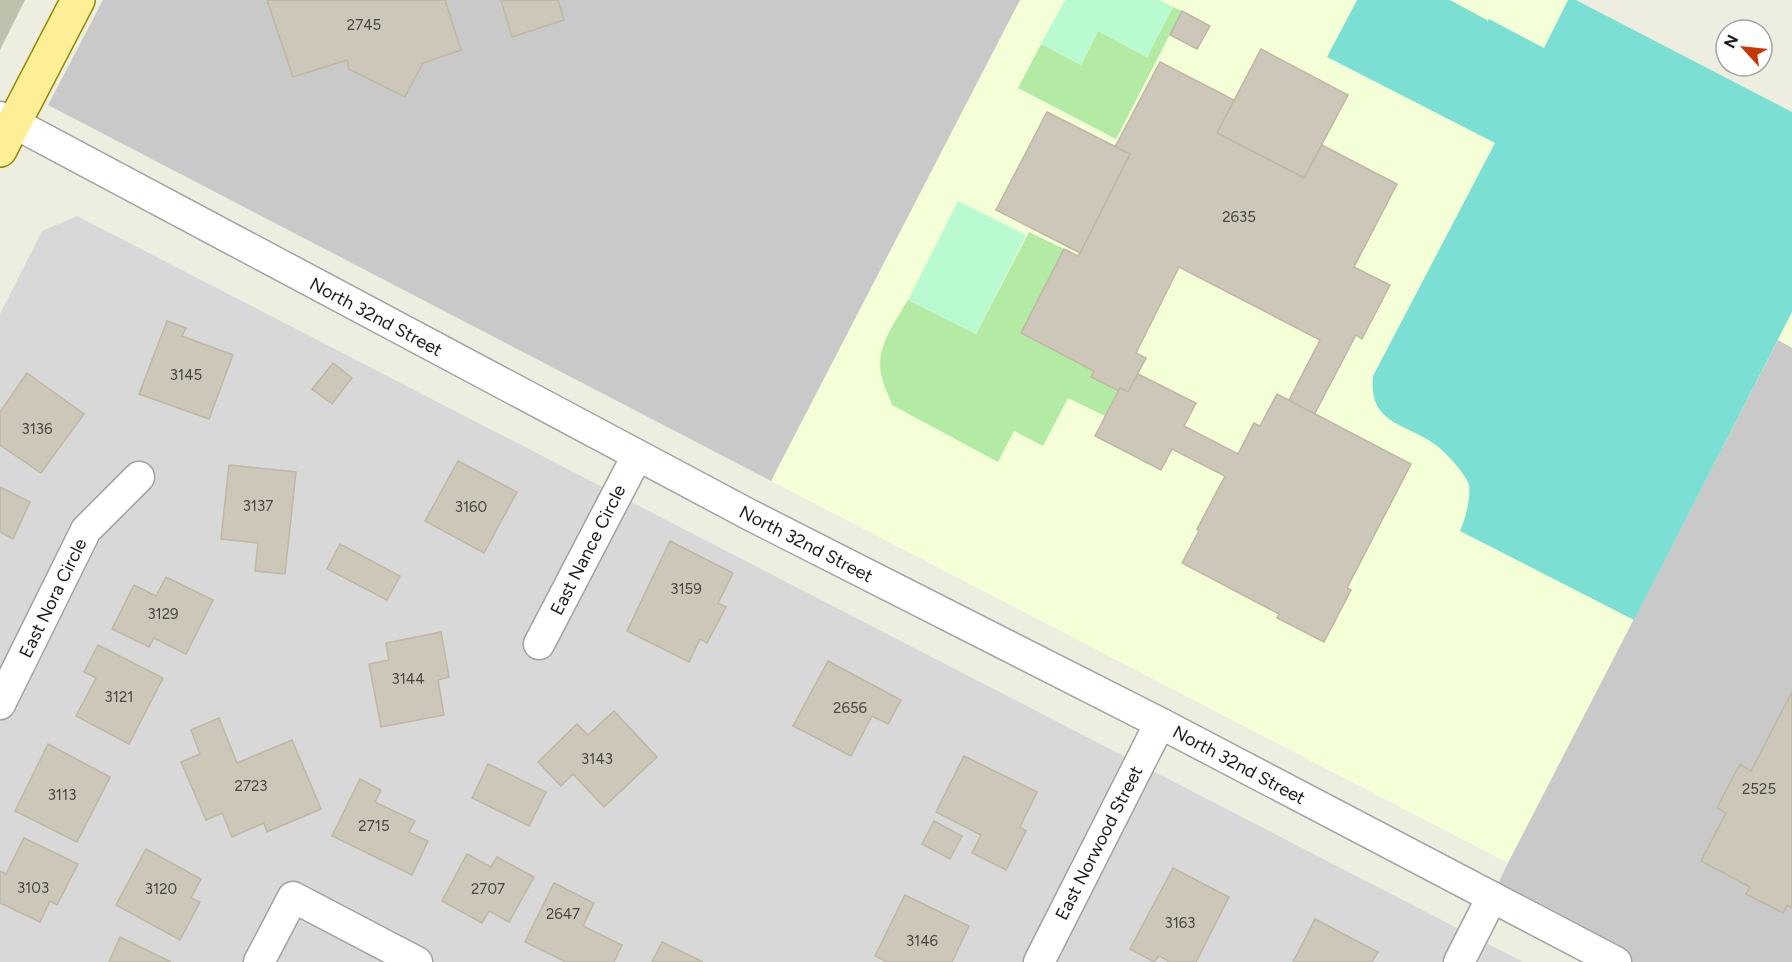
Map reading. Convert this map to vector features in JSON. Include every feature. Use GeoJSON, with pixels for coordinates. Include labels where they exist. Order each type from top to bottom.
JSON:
{"type":"FeatureCollection","features":[{"type":"Feature","properties":{"kind":"main road"},"geometry":{"type":"LineString","coordinates":[[5,130],[78,0]]}},
{"type":"Feature","properties":{"kind":"street","name":"North 32nd Street"},"geometry":{"type":"LineString","coordinates":[[5,130],[1160,723],[1616,962]]}},
{"type":"Feature","properties":{"kind":"street","name":"East Nance Circle"},"geometry":{"type":"LineString","coordinates":[[539,644],[637,456]]}},
{"type":"Feature","properties":{"kind":"street","name":"East Nora Circle"},"geometry":{"type":"LineString","coordinates":[[0,704],[9,663],[86,530],[140,477]]}},
{"type":"Feature","properties":{"kind":"street","name":"East Norwood Street"},"geometry":{"type":"LineString","coordinates":[[1039,962],[1160,723]]}},
{"type":"Feature","properties":{"kind":"street"},"geometry":{"type":"LineString","coordinates":[[259,962],[293,897],[417,962]]}},
{"type":"Feature","properties":{"kind":"street"},"geometry":{"type":"LineString","coordinates":[[1459,962],[1492,897]]}},
{"type":"Feature","properties":{"kind":"shaded area"},"geometry":{"type":"Polygon","coordinates":[[[0,0],[25,0],[0,50],[0,0]]]}},
{"type":"Feature","properties":{"kind":"shaded area"},"geometry":{"type":"Polygon","coordinates":[[[103,0],[1020,0],[771,481],[48,105],[103,0]]]}},
{"type":"Feature","properties":{"kind":"shaded area"},"geometry":{"type":"Polygon","coordinates":[[[1020,0],[1576,0],[1714,72],[1714,78],[1726,78],[1792,112],[1792,348],[1778,341],[1508,863],[771,481],[1020,0]]]}},
{"type":"Feature","properties":{"kind":"shaded area"},"geometry":{"type":"Polygon","coordinates":[[[1065,0],[1159,0],[1173,7],[1147,57],[1098,31],[1081,65],[1041,44],[1065,0]]]}},
{"type":"Feature","properties":{"kind":"shaded area"},"geometry":{"type":"Polygon","coordinates":[[[1357,0],[1450,0],[1487,22],[1489,19],[1544,48],[1568,0],[1576,0],[1714,72],[1714,78],[1726,78],[1792,112],[1792,312],[1634,620],[1460,531],[1466,515],[1469,496],[1469,485],[1464,475],[1436,445],[1392,421],[1383,414],[1377,404],[1373,392],[1373,376],[1495,143],[1327,57],[1357,0]]]}},
{"type":"Feature","properties":{"kind":"shaded area"},"geometry":{"type":"Polygon","coordinates":[[[958,201],[1026,235],[976,334],[908,300],[958,201]]]}},
{"type":"Feature","properties":{"kind":"shaded area"},"geometry":{"type":"Polygon","coordinates":[[[77,216],[1523,962],[0,962],[0,314],[42,231],[77,216]]]}},
{"type":"Feature","properties":{"kind":"shaded area"},"geometry":{"type":"Polygon","coordinates":[[[1778,340],[1792,348],[1792,962],[1616,962],[1492,897],[1778,340]]]}},
{"type":"Feature","properties":{"kind":"green space"},"geometry":{"type":"Polygon","coordinates":[[[1173,7],[1182,11],[1116,139],[1018,88],[1041,44],[1081,65],[1098,31],[1147,57],[1173,7]]]}},
{"type":"Feature","properties":{"kind":"green space"},"geometry":{"type":"Polygon","coordinates":[[[1029,232],[1064,249],[1021,333],[1094,371],[1092,377],[1119,391],[1105,416],[1068,398],[1043,446],[1014,431],[998,462],[892,405],[882,378],[881,357],[887,337],[908,300],[976,334],[1029,232]]]}},
{"type":"Feature","properties":{"kind":"building"},"geometry":{"type":"Polygon","coordinates":[[[267,0],[445,0],[461,50],[423,63],[405,97],[349,69],[347,60],[293,77],[267,0]]]}},
{"type":"Feature","properties":{"kind":"building"},"geometry":{"type":"Polygon","coordinates":[[[501,0],[558,0],[564,20],[512,37],[501,0]]]}},
{"type":"Feature","properties":{"kind":"building"},"geometry":{"type":"Polygon","coordinates":[[[1182,11],[1210,26],[1197,49],[1170,35],[1182,11]]]}},
{"type":"Feature","properties":{"kind":"building"},"geometry":{"type":"Polygon","coordinates":[[[1261,49],[1348,95],[1304,178],[1217,133],[1261,49]]]}},
{"type":"Feature","properties":{"kind":"building"},"geometry":{"type":"Polygon","coordinates":[[[1160,62],[1234,100],[1217,133],[1304,178],[1322,145],[1397,184],[1354,267],[1390,285],[1362,339],[1356,335],[1314,415],[1288,402],[1320,340],[1179,267],[1136,353],[1146,358],[1128,392],[1120,388],[1119,391],[1091,377],[1094,371],[1021,333],[1064,249],[1078,256],[1080,253],[1130,154],[1115,147],[1160,62]]]}},
{"type":"Feature","properties":{"kind":"building"},"geometry":{"type":"Polygon","coordinates":[[[1047,112],[1130,154],[1080,253],[996,210],[1047,112]]]}},
{"type":"Feature","properties":{"kind":"building"},"geometry":{"type":"Polygon","coordinates":[[[167,321],[186,328],[182,336],[233,355],[209,419],[139,394],[167,321]]]}},
{"type":"Feature","properties":{"kind":"building"},"geometry":{"type":"Polygon","coordinates":[[[333,363],[352,378],[332,404],[312,389],[333,363]]]}},
{"type":"Feature","properties":{"kind":"building"},"geometry":{"type":"Polygon","coordinates":[[[27,373],[84,414],[41,473],[0,445],[0,412],[27,373]]]}},
{"type":"Feature","properties":{"kind":"building"},"geometry":{"type":"Polygon","coordinates":[[[1138,374],[1196,403],[1184,426],[1238,454],[1254,423],[1260,426],[1277,394],[1411,464],[1347,588],[1351,590],[1324,642],[1277,618],[1279,614],[1182,563],[1225,476],[1172,449],[1161,470],[1095,436],[1120,388],[1128,392],[1138,374]]]}},
{"type":"Feature","properties":{"kind":"building"},"geometry":{"type":"Polygon","coordinates":[[[458,461],[517,492],[484,553],[425,521],[458,461]]]}},
{"type":"Feature","properties":{"kind":"building"},"geometry":{"type":"Polygon","coordinates":[[[229,465],[296,472],[285,574],[255,571],[258,543],[221,539],[229,465]]]}},
{"type":"Feature","properties":{"kind":"building"},"geometry":{"type":"Polygon","coordinates":[[[0,487],[30,502],[13,539],[0,532],[0,487]]]}},
{"type":"Feature","properties":{"kind":"building"},"geometry":{"type":"Polygon","coordinates":[[[670,541],[733,573],[718,603],[726,607],[707,643],[700,639],[689,662],[627,631],[670,541]]]}},
{"type":"Feature","properties":{"kind":"building"},"geometry":{"type":"Polygon","coordinates":[[[340,544],[400,576],[387,600],[327,569],[340,544]]]}},
{"type":"Feature","properties":{"kind":"building"},"geometry":{"type":"Polygon","coordinates":[[[166,577],[213,600],[186,654],[154,638],[149,647],[112,629],[134,585],[156,596],[166,577]]]}},
{"type":"Feature","properties":{"kind":"building"},"geometry":{"type":"Polygon","coordinates":[[[441,632],[449,677],[438,680],[444,715],[381,727],[369,664],[389,660],[386,643],[441,632]]]}},
{"type":"Feature","properties":{"kind":"building"},"geometry":{"type":"Polygon","coordinates":[[[98,645],[163,678],[129,744],[76,716],[96,678],[84,672],[98,645]]]}},
{"type":"Feature","properties":{"kind":"building"},"geometry":{"type":"Polygon","coordinates":[[[828,661],[901,700],[888,724],[872,716],[851,756],[793,726],[828,661]]]}},
{"type":"Feature","properties":{"kind":"building"},"geometry":{"type":"Polygon","coordinates":[[[1792,692],[1792,908],[1787,905],[1783,913],[1746,894],[1750,887],[1701,861],[1726,813],[1717,808],[1740,764],[1751,771],[1792,692]]]}},
{"type":"Feature","properties":{"kind":"building"},"geometry":{"type":"Polygon","coordinates":[[[614,711],[657,757],[604,807],[573,774],[561,786],[538,762],[577,724],[588,735],[614,711]]]}},
{"type":"Feature","properties":{"kind":"building"},"geometry":{"type":"Polygon","coordinates":[[[219,718],[237,763],[292,740],[321,809],[267,832],[264,823],[232,837],[222,813],[206,820],[181,762],[200,754],[191,730],[219,718]]]}},
{"type":"Feature","properties":{"kind":"building"},"geometry":{"type":"Polygon","coordinates":[[[48,744],[110,777],[77,842],[15,811],[48,744]]]}},
{"type":"Feature","properties":{"kind":"building"},"geometry":{"type":"Polygon","coordinates":[[[964,756],[1037,792],[1020,827],[1026,831],[1006,870],[972,853],[981,835],[936,812],[964,756]]]}},
{"type":"Feature","properties":{"kind":"building"},"geometry":{"type":"Polygon","coordinates":[[[488,764],[546,792],[529,826],[472,798],[488,764]]]}},
{"type":"Feature","properties":{"kind":"building"},"geometry":{"type":"Polygon","coordinates":[[[360,779],[381,790],[375,802],[415,821],[409,832],[428,841],[412,875],[332,836],[360,779]]]}},
{"type":"Feature","properties":{"kind":"building"},"geometry":{"type":"Polygon","coordinates":[[[934,821],[962,836],[950,859],[922,844],[934,821]]]}},
{"type":"Feature","properties":{"kind":"building"},"geometry":{"type":"Polygon","coordinates":[[[24,838],[78,864],[57,905],[50,901],[40,922],[0,903],[0,871],[6,874],[24,838]]]}},
{"type":"Feature","properties":{"kind":"building"},"geometry":{"type":"Polygon","coordinates":[[[146,849],[201,879],[191,898],[200,902],[180,940],[116,905],[146,849]]]}},
{"type":"Feature","properties":{"kind":"building"},"geometry":{"type":"Polygon","coordinates":[[[467,854],[491,867],[497,857],[534,877],[509,922],[489,911],[482,923],[442,901],[467,854]]]}},
{"type":"Feature","properties":{"kind":"building"},"geometry":{"type":"Polygon","coordinates":[[[1173,868],[1229,897],[1196,962],[1170,962],[1159,956],[1154,962],[1130,949],[1173,868]]]}},
{"type":"Feature","properties":{"kind":"building"},"geometry":{"type":"Polygon","coordinates":[[[554,883],[594,903],[583,926],[622,945],[614,962],[566,962],[525,942],[554,883]]]}},
{"type":"Feature","properties":{"kind":"building"},"geometry":{"type":"Polygon","coordinates":[[[905,895],[969,926],[952,962],[887,962],[875,956],[905,895]]]}},
{"type":"Feature","properties":{"kind":"building"},"geometry":{"type":"Polygon","coordinates":[[[1315,919],[1378,952],[1372,962],[1293,962],[1315,919]]]}},
{"type":"Feature","properties":{"kind":"building"},"geometry":{"type":"Polygon","coordinates":[[[120,937],[171,962],[109,962],[120,937]]]}},
{"type":"Feature","properties":{"kind":"building"},"geometry":{"type":"Polygon","coordinates":[[[662,942],[703,962],[652,962],[662,942]]]}}]}
